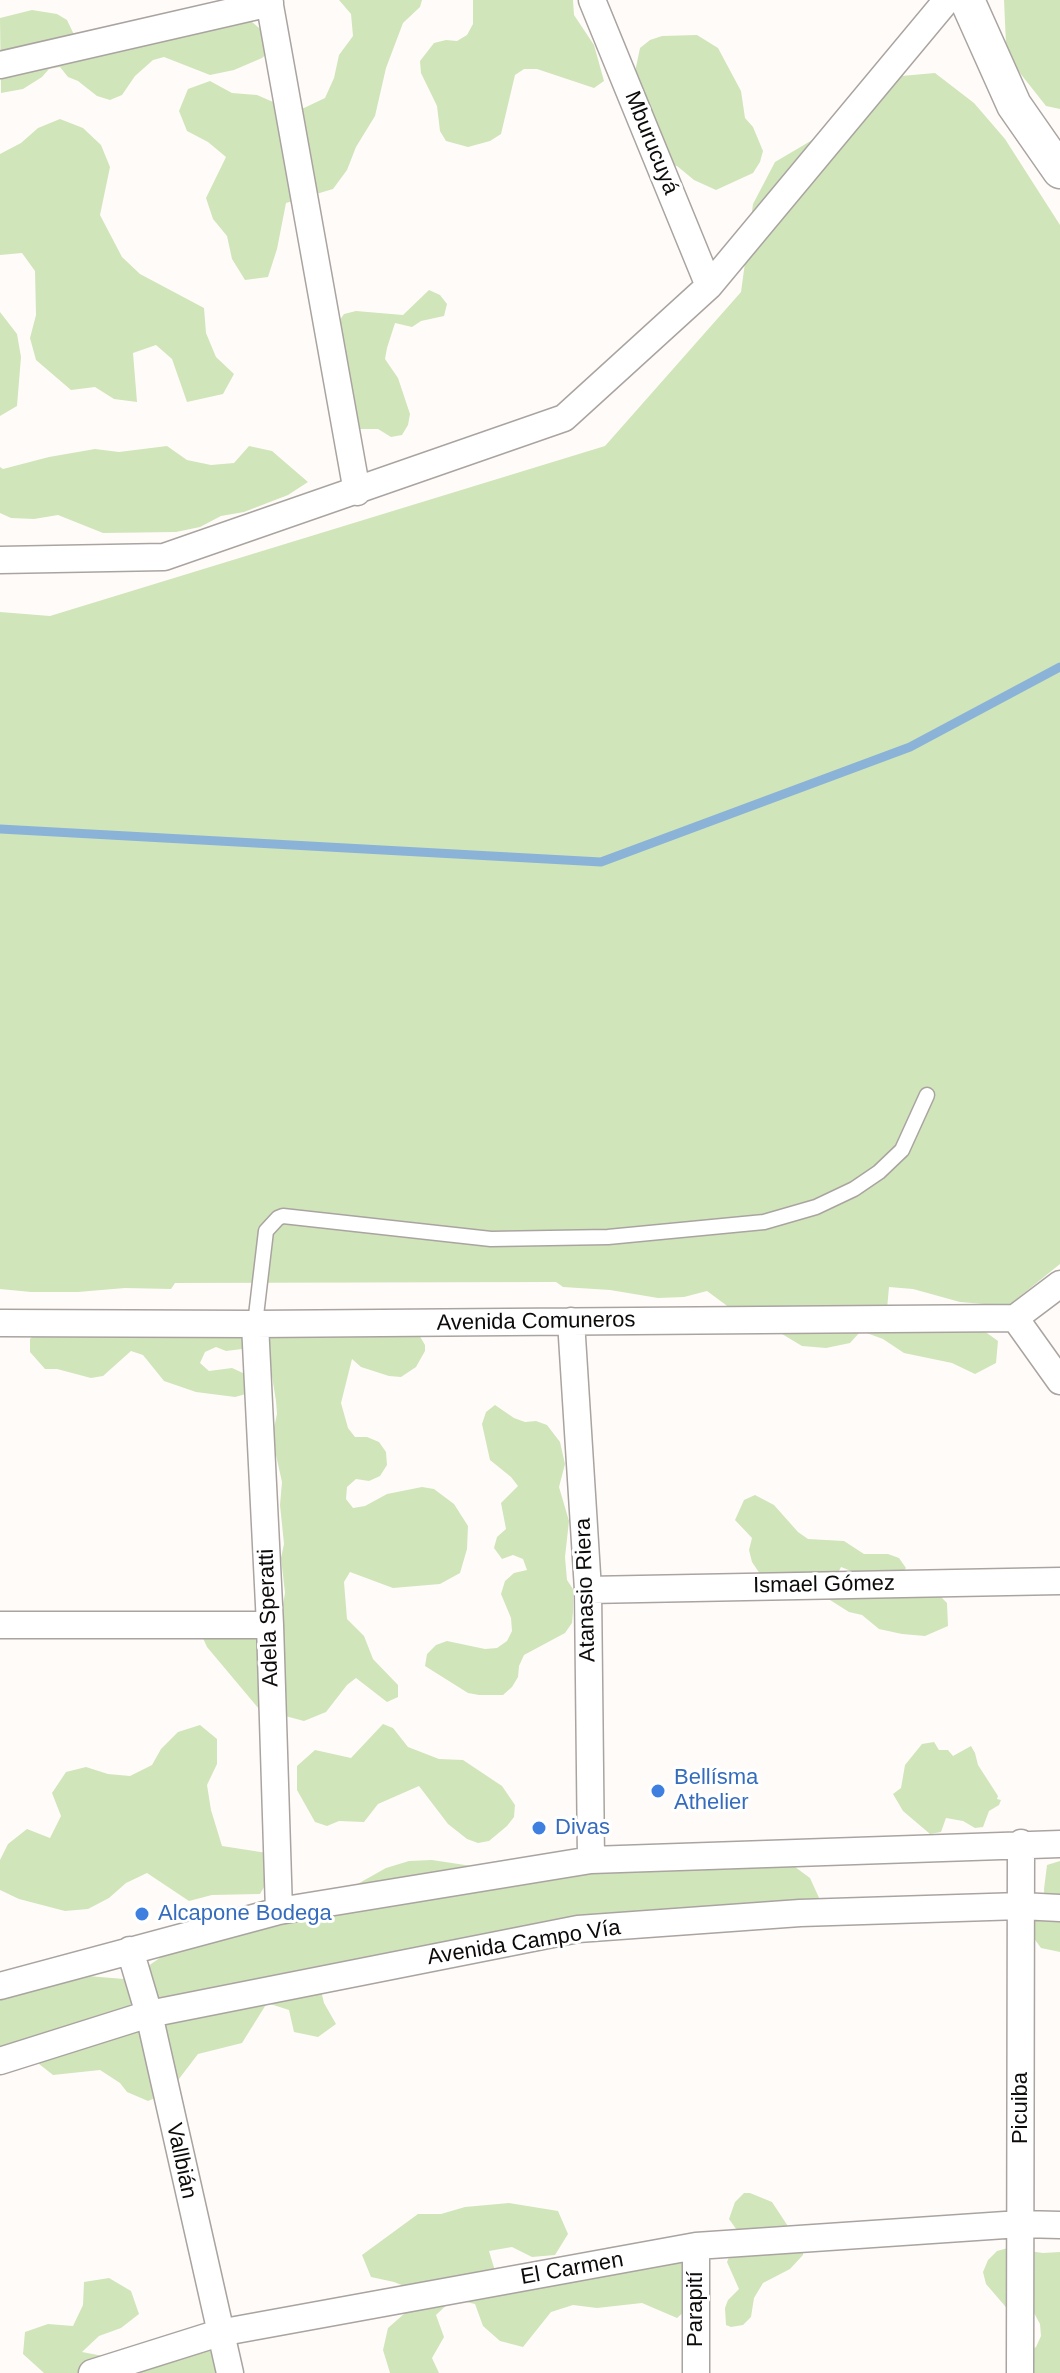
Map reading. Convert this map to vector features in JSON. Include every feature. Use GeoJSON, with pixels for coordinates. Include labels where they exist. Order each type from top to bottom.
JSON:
{"type":"FeatureCollection","features":[{"type":"Feature","properties":{"kind":"street","name":"Mburucuyá"},"geometry":{"type":"LineString","coordinates":[[592,0],[709,286]]}},
{"type":"Feature","properties":{"kind":"street"},"geometry":{"type":"LineString","coordinates":[[0,560],[164,557],[564,418],[709,286],[947,0]]}},
{"type":"Feature","properties":{"kind":"street"},"geometry":{"type":"LineString","coordinates":[[967,0],[1014,105],[1060,171]]}},
{"type":"Feature","properties":{"kind":"street"},"geometry":{"type":"LineString","coordinates":[[0,65],[269,2],[357,492]]}},
{"type":"Feature","properties":{"kind":"street"},"geometry":{"type":"LineString","coordinates":[[1060,1284],[1015,1318],[1060,1381]]}},
{"type":"Feature","properties":{"kind":"street","name":"Avenida Comuneros"},"geometry":{"type":"LineString","coordinates":[[0,1323],[1015,1318]]}},
{"type":"Feature","properties":{"kind":"street","name":"Atanasio Riera"},"geometry":{"type":"LineString","coordinates":[[571,1321],[588,1590],[591,1860]]}},
{"type":"Feature","properties":{"kind":"street","name":"Adela Speratti"},"geometry":{"type":"LineString","coordinates":[[255,1324],[270,1625],[279,1911]]}},
{"type":"Feature","properties":{"kind":"street","name":"Ismael Gómez"},"geometry":{"type":"LineString","coordinates":[[588,1590],[1060,1581]]}},
{"type":"Feature","properties":{"kind":"street"},"geometry":{"type":"LineString","coordinates":[[0,1625],[270,1625]]}},
{"type":"Feature","properties":{"kind":"street","name":"Picuiba"},"geometry":{"type":"LineString","coordinates":[[1020,2373],[1021,1843]]}},
{"type":"Feature","properties":{"kind":"street"},"geometry":{"type":"LineString","coordinates":[[0,1986],[279,1911],[591,1860],[1060,1844]]}},
{"type":"Feature","properties":{"kind":"street","name":"Avenida Campo Vía"},"geometry":{"type":"LineString","coordinates":[[0,2061],[149,2014],[578,1929],[800,1913],[1021,1906],[1060,1908]]}},
{"type":"Feature","properties":{"kind":"street","name":"Vallbián"},"geometry":{"type":"LineString","coordinates":[[130,1950],[149,2014],[230,2373]]}},
{"type":"Feature","properties":{"kind":"street","name":"El Carmen"},"geometry":{"type":"LineString","coordinates":[[92,2373],[219,2333],[696,2246],[1020,2224],[1060,2225]]}},
{"type":"Feature","properties":{"kind":"street","name":"Parapití"},"geometry":{"type":"LineString","coordinates":[[696,2246],[696,2373]]}},
{"type":"Feature","properties":{"kind":"lane"},"geometry":{"type":"LineString","coordinates":[[255,1324],[266,1231],[283,1216],[491,1239],[608,1237],[764,1222],[816,1207],[854,1189],[879,1172],[902,1150],[927,1095]]}},
{"type":"Feature","properties":{"kind":"green space"},"geometry":{"type":"Polygon","coordinates":[[[339,0],[422,0],[420,7],[403,23],[386,68],[375,116],[356,147],[347,170],[333,189],[286,203],[268,277],[245,280],[232,259],[227,236],[213,219],[206,198],[226,157],[208,142],[187,131],[179,111],[188,89],[210,81],[232,93],[257,95],[280,105],[304,108],[325,98],[339,55],[353,36],[351,14],[339,0]]]}},
{"type":"Feature","properties":{"kind":"green space"},"geometry":{"type":"Polygon","coordinates":[[[473,0],[573,0],[574,15],[594,45],[604,81],[594,88],[537,69],[524,69],[515,75],[501,134],[490,141],[468,147],[446,141],[440,131],[437,106],[421,73],[420,61],[434,43],[457,41],[467,35],[473,24],[473,0]]]}},
{"type":"Feature","properties":{"kind":"green space"},"geometry":{"type":"Polygon","coordinates":[[[1004,0],[1060,0],[1060,109],[1046,106],[1016,68],[1006,44],[1004,0]]]}},
{"type":"Feature","properties":{"kind":"green space"},"geometry":{"type":"Polygon","coordinates":[[[32,10],[57,14],[67,20],[78,43],[245,16],[271,38],[271,50],[262,58],[234,70],[210,75],[164,57],[153,60],[135,76],[122,95],[110,100],[97,96],[68,77],[60,67],[49,69],[23,89],[1,93],[0,18],[32,10]]]}},
{"type":"Feature","properties":{"kind":"green space"},"geometry":{"type":"Polygon","coordinates":[[[697,35],[718,48],[741,91],[745,118],[753,127],[763,151],[753,173],[716,190],[694,180],[677,166],[665,164],[635,72],[640,48],[650,40],[662,36],[697,35]]]}},
{"type":"Feature","properties":{"kind":"green space"},"geometry":{"type":"Polygon","coordinates":[[[935,73],[974,103],[1005,139],[1060,225],[1060,1264],[1008,1306],[960,1302],[913,1289],[889,1287],[887,1309],[980,1328],[998,1341],[996,1363],[975,1374],[952,1363],[904,1353],[883,1339],[861,1331],[850,1343],[826,1348],[802,1346],[782,1334],[762,1334],[742,1323],[726,1305],[707,1291],[684,1297],[658,1298],[610,1290],[563,1287],[556,1282],[175,1283],[171,1289],[125,1288],[78,1292],[0,1289],[0,612],[50,616],[605,446],[741,292],[753,204],[775,162],[814,139],[890,77],[935,73]]]}},
{"type":"Feature","properties":{"kind":"green space"},"geometry":{"type":"Polygon","coordinates":[[[60,119],[83,128],[101,145],[110,167],[100,215],[122,257],[140,274],[204,308],[206,333],[216,357],[234,374],[223,394],[187,402],[172,359],[156,345],[133,353],[137,402],[114,399],[95,387],[71,390],[36,360],[30,338],[36,315],[35,271],[22,253],[0,255],[0,154],[21,143],[38,128],[60,119]]]}},
{"type":"Feature","properties":{"kind":"green space"},"geometry":{"type":"Polygon","coordinates":[[[429,290],[440,295],[447,304],[444,316],[421,321],[412,327],[395,323],[385,359],[398,378],[410,414],[408,425],[402,435],[391,437],[378,429],[354,429],[337,324],[344,314],[356,311],[403,315],[429,290]]]}},
{"type":"Feature","properties":{"kind":"green space"},"geometry":{"type":"Polygon","coordinates":[[[0,312],[17,334],[21,357],[17,406],[0,416],[0,312]]]}},
{"type":"Feature","properties":{"kind":"green space"},"geometry":{"type":"Polygon","coordinates":[[[167,446],[187,460],[211,465],[234,463],[249,446],[272,451],[308,482],[288,495],[244,512],[221,516],[200,527],[176,532],[103,533],[58,515],[34,519],[11,518],[0,513],[0,467],[3,469],[95,449],[119,452],[167,446]]]}},
{"type":"Feature","properties":{"kind":"green space"},"geometry":{"type":"Polygon","coordinates":[[[287,1310],[320,1312],[418,1333],[425,1351],[416,1367],[401,1377],[361,1367],[352,1359],[341,1403],[348,1428],[355,1437],[367,1437],[379,1442],[386,1452],[387,1465],[380,1476],[369,1481],[356,1479],[347,1487],[346,1499],[353,1508],[365,1506],[387,1494],[422,1487],[434,1489],[454,1504],[468,1526],[467,1549],[460,1573],[440,1584],[393,1588],[350,1572],[344,1582],[347,1619],[364,1636],[373,1659],[398,1685],[398,1697],[387,1702],[356,1678],[326,1712],[304,1721],[259,1709],[207,1647],[202,1636],[281,1616],[285,1593],[281,1558],[284,1544],[280,1505],[282,1482],[272,1437],[277,1414],[266,1339],[275,1315],[287,1310]]]}},
{"type":"Feature","properties":{"kind":"green space"},"geometry":{"type":"Polygon","coordinates":[[[240,1327],[250,1348],[226,1351],[216,1347],[205,1352],[200,1363],[209,1371],[232,1368],[243,1373],[251,1382],[246,1394],[235,1397],[196,1392],[164,1381],[143,1355],[131,1351],[103,1376],[91,1378],[45,1369],[30,1352],[30,1339],[38,1331],[240,1327]]]}},
{"type":"Feature","properties":{"kind":"green space"},"geometry":{"type":"Polygon","coordinates":[[[495,1405],[514,1418],[547,1425],[560,1442],[565,1464],[559,1487],[569,1521],[565,1557],[567,1580],[573,1589],[573,1612],[572,1623],[565,1633],[524,1655],[518,1677],[503,1695],[479,1695],[468,1693],[425,1666],[427,1654],[436,1645],[447,1641],[485,1649],[497,1648],[507,1641],[512,1631],[511,1618],[501,1594],[505,1581],[514,1573],[527,1570],[523,1559],[513,1555],[502,1559],[494,1548],[497,1537],[506,1529],[501,1503],[518,1486],[490,1460],[482,1424],[486,1412],[495,1405]]]}},
{"type":"Feature","properties":{"kind":"green space"},"geometry":{"type":"Polygon","coordinates":[[[755,1495],[774,1505],[808,1539],[844,1541],[864,1554],[888,1554],[899,1558],[906,1568],[898,1577],[864,1576],[841,1567],[836,1577],[939,1595],[947,1603],[948,1626],[925,1636],[879,1629],[862,1615],[849,1612],[830,1600],[766,1583],[752,1562],[749,1550],[752,1538],[735,1520],[744,1500],[755,1495]]]}},
{"type":"Feature","properties":{"kind":"green space"},"geometry":{"type":"Polygon","coordinates":[[[383,1724],[393,1728],[408,1747],[439,1759],[463,1760],[502,1786],[515,1805],[514,1817],[489,1841],[478,1843],[467,1839],[448,1824],[419,1786],[378,1804],[364,1822],[339,1821],[327,1826],[315,1822],[297,1790],[297,1766],[315,1750],[351,1758],[383,1724]]]}},
{"type":"Feature","properties":{"kind":"green space"},"geometry":{"type":"Polygon","coordinates":[[[200,1725],[217,1739],[217,1764],[207,1785],[222,1846],[267,1853],[271,1875],[260,1894],[212,1895],[189,1901],[147,1873],[126,1883],[109,1898],[88,1909],[65,1911],[19,1899],[0,1890],[0,1860],[8,1844],[27,1829],[50,1838],[61,1816],[52,1793],[66,1772],[86,1767],[108,1774],[130,1776],[152,1765],[161,1749],[178,1732],[200,1725]]]}},
{"type":"Feature","properties":{"kind":"green space"},"geometry":{"type":"Polygon","coordinates":[[[934,1742],[939,1750],[948,1750],[953,1756],[971,1746],[978,1765],[997,1799],[1001,1800],[989,1811],[983,1827],[975,1828],[963,1821],[946,1818],[941,1832],[930,1834],[903,1811],[893,1794],[901,1788],[905,1765],[922,1744],[934,1742]]]}},
{"type":"Feature","properties":{"kind":"green space"},"geometry":{"type":"Polygon","coordinates":[[[432,1860],[551,1878],[575,1877],[597,1868],[791,1864],[810,1878],[820,1900],[538,1950],[510,1947],[403,1965],[356,1959],[335,1963],[318,1978],[324,2003],[336,2024],[318,2037],[294,2032],[289,2010],[267,2003],[242,2043],[198,2054],[169,2092],[148,2101],[127,2092],[120,2083],[100,2070],[53,2075],[34,2060],[0,2053],[0,1979],[43,1987],[88,1976],[136,1980],[151,1964],[170,1951],[345,1891],[386,1868],[409,1861],[432,1860]]]}},
{"type":"Feature","properties":{"kind":"green space"},"geometry":{"type":"Polygon","coordinates":[[[1060,1861],[1060,1952],[1041,1948],[1027,1929],[1045,1913],[1047,1865],[1060,1861]]]}},
{"type":"Feature","properties":{"kind":"green space"},"geometry":{"type":"Polygon","coordinates":[[[744,2193],[772,2202],[803,2249],[803,2255],[790,2269],[763,2283],[754,2298],[751,2317],[743,2325],[731,2327],[726,2325],[725,2308],[739,2289],[727,2262],[739,2233],[729,2219],[735,2202],[744,2193]]]}},
{"type":"Feature","properties":{"kind":"green space"},"geometry":{"type":"Polygon","coordinates":[[[509,2203],[558,2211],[568,2234],[555,2255],[532,2257],[512,2247],[489,2251],[496,2274],[564,2261],[610,2247],[657,2243],[677,2257],[691,2277],[694,2303],[677,2318],[642,2303],[597,2308],[573,2305],[551,2312],[523,2347],[500,2341],[483,2326],[475,2304],[453,2299],[436,2315],[444,2337],[432,2358],[439,2373],[390,2373],[383,2350],[388,2328],[405,2313],[414,2290],[371,2277],[362,2255],[418,2214],[441,2214],[465,2207],[509,2203]]]}},
{"type":"Feature","properties":{"kind":"green space"},"geometry":{"type":"Polygon","coordinates":[[[1008,2248],[1060,2252],[1060,2373],[1015,2373],[1026,2353],[1036,2347],[1041,2336],[1040,2324],[1034,2313],[1022,2310],[1011,2313],[986,2284],[983,2272],[988,2260],[997,2251],[1008,2248]]]}},
{"type":"Feature","properties":{"kind":"green space"},"geometry":{"type":"Polygon","coordinates":[[[109,2278],[131,2291],[139,2314],[121,2328],[99,2336],[82,2352],[103,2356],[125,2349],[195,2343],[217,2355],[232,2373],[44,2373],[23,2354],[25,2332],[48,2324],[73,2326],[83,2305],[84,2282],[109,2278]]]}},
{"type":"Feature","properties":{"kind":"waterway"},"geometry":{"type":"LineString","coordinates":[[0,829],[601,862],[910,747],[1060,667]]}},
{"type":"Feature","properties":{"kind":"place","name":"Bellísma Athelier"},"geometry":{"type":"Point","coordinates":[658,1791]}},
{"type":"Feature","properties":{"kind":"place","name":"Divas"},"geometry":{"type":"Point","coordinates":[539,1828]}},
{"type":"Feature","properties":{"kind":"place","name":"Alcapone Bodega"},"geometry":{"type":"Point","coordinates":[142,1914]}}]}
